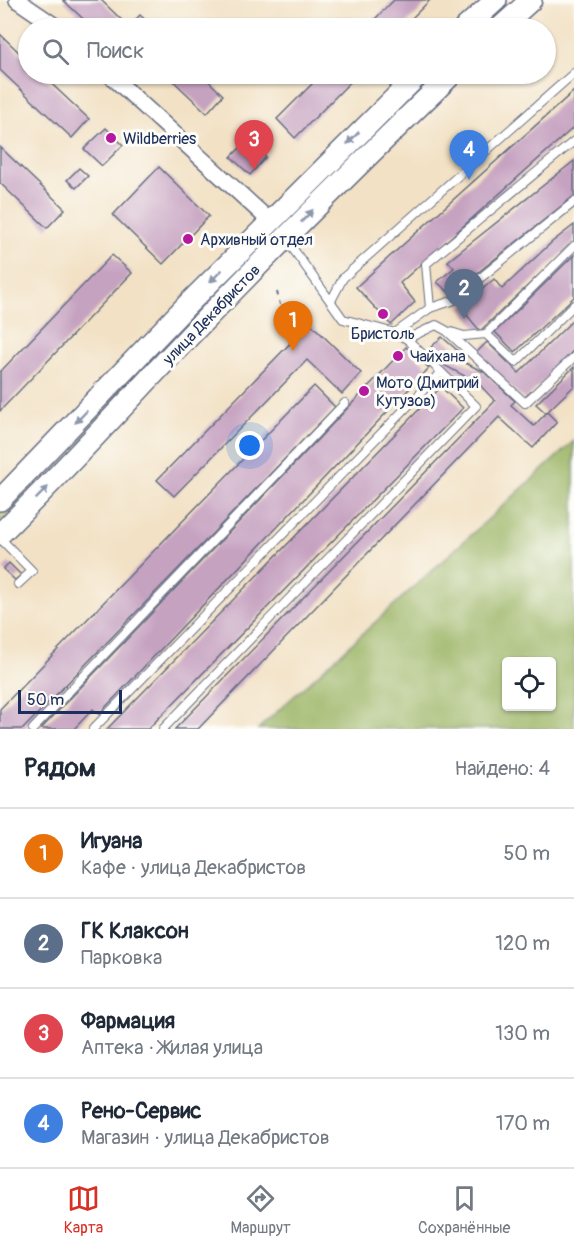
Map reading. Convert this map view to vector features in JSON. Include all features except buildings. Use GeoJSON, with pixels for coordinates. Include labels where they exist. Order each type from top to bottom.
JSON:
{"type":"FeatureCollection","features":[{"type":"Feature","properties":{"kind":"street"},"geometry":{"type":"LineString","coordinates":[[17,0],[43,18]]}},
{"type":"Feature","properties":{"kind":"street"},"geometry":{"type":"LineString","coordinates":[[476,18],[496,0]]}},
{"type":"Feature","properties":{"kind":"street"},"geometry":{"type":"LineString","coordinates":[[511,18],[531,0]]}},
{"type":"Feature","properties":{"kind":"street"},"geometry":{"type":"LineString","coordinates":[[120,84],[271,222]]}},
{"type":"Feature","properties":{"kind":"street","name":"улица Декабристов"},"geometry":{"type":"LineString","coordinates":[[0,501],[187,305],[409,84]]}},
{"type":"Feature","properties":{"kind":"street","name":"улица Декабристов"},"geometry":{"type":"LineString","coordinates":[[0,536],[310,212],[442,84]]}},
{"type":"Feature","properties":{"kind":"lane"},"geometry":{"type":"LineString","coordinates":[[331,301],[342,278],[574,73]]}},
{"type":"Feature","properties":{"kind":"lane"},"geometry":{"type":"LineString","coordinates":[[430,308],[426,264],[574,141]]}},
{"type":"Feature","properties":{"kind":"lane"},"geometry":{"type":"LineString","coordinates":[[395,333],[430,308],[452,301],[574,202]]}},
{"type":"Feature","properties":{"kind":"lane"},"geometry":{"type":"LineString","coordinates":[[163,729],[476,406],[407,339],[395,333],[342,319],[286,239],[271,222]]}},
{"type":"Feature","properties":{"kind":"lane"},"geometry":{"type":"LineString","coordinates":[[407,339],[436,325],[464,336],[486,334],[574,246]]}},
{"type":"Feature","properties":{"kind":"lane"},"geometry":{"type":"LineString","coordinates":[[486,334],[516,362],[574,305]]}},
{"type":"Feature","properties":{"kind":"lane"},"geometry":{"type":"LineString","coordinates":[[447,331],[525,403],[574,357]]}},
{"type":"Feature","properties":{"kind":"lane"},"geometry":{"type":"LineString","coordinates":[[93,729],[441,372]]}},
{"type":"Feature","properties":{"kind":"lane"},"geometry":{"type":"LineString","coordinates":[[33,729],[345,403]]}},
{"type":"Feature","properties":{"kind":"lane"},"geometry":{"type":"LineString","coordinates":[[0,536],[32,571],[18,584]]}},
{"type":"Feature","properties":{"kind":"path"},"geometry":{"type":"LineString","coordinates":[[278,292],[284,322],[298,340]]}},
{"type":"Feature","properties":{"kind":"green space"},"geometry":{"type":"Polygon","coordinates":[[[421,84],[430,84],[294,218],[291,213],[421,84]]]}},
{"type":"Feature","properties":{"kind":"green space"},"geometry":{"type":"Polygon","coordinates":[[[262,242],[265,247],[0,521],[0,511],[262,242]]]}},
{"type":"Feature","properties":{"kind":"green space"},"geometry":{"type":"Polygon","coordinates":[[[574,441],[574,729],[258,729],[574,441]]]}},
{"type":"Feature","properties":{"kind":"place","name":"Wildberries"},"geometry":{"type":"Point","coordinates":[111,138]}},
{"type":"Feature","properties":{"kind":"place","name":"Фармация"},"geometry":{"type":"Point","coordinates":[254,170]}},
{"type":"Feature","properties":{"kind":"place","name":"Рено-Сервис"},"geometry":{"type":"Point","coordinates":[469,180]}},
{"type":"Feature","properties":{"kind":"place","name":"Архивный отдел"},"geometry":{"type":"Point","coordinates":[188,239]}},
{"type":"Feature","properties":{"kind":"place","name":"Бристоль"},"geometry":{"type":"Point","coordinates":[383,314]}},
{"type":"Feature","properties":{"kind":"place","name":"ГК Клаксон"},"geometry":{"type":"Point","coordinates":[464,319]}},
{"type":"Feature","properties":{"kind":"place","name":"Игуана"},"geometry":{"type":"Point","coordinates":[293,351]}},
{"type":"Feature","properties":{"kind":"place","name":"Чайхана"},"geometry":{"type":"Point","coordinates":[398,356]}},
{"type":"Feature","properties":{"kind":"place","name":"Мото (Дмитрий Кутузов)"},"geometry":{"type":"Point","coordinates":[364,391]}}]}
